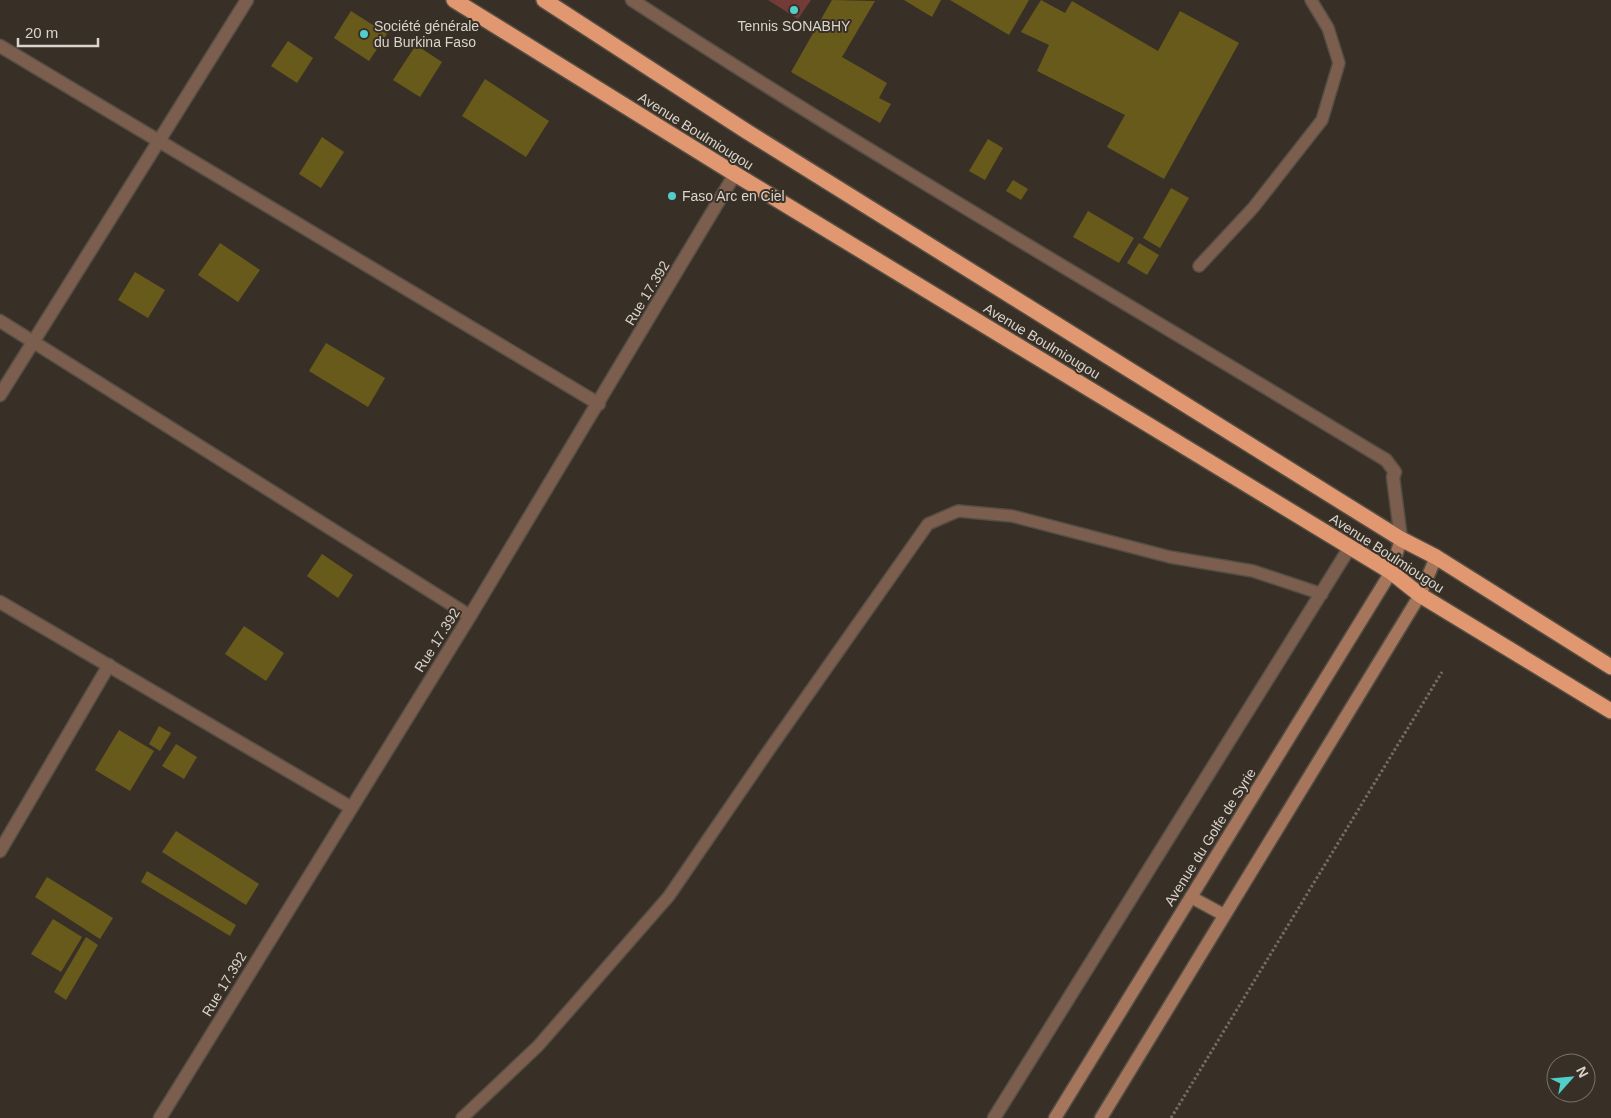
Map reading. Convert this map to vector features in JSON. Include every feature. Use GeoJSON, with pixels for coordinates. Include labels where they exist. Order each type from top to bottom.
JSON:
{"type":"FeatureCollection","features":[{"type":"Feature","properties":{"kind":"highway","name":"Avenue Boulmiougou"},"geometry":{"type":"LineString","coordinates":[[454,0],[734,174],[1391,572],[1420,595],[1611,712]]}},
{"type":"Feature","properties":{"kind":"highway","name":"Avenue Boulmiougou"},"geometry":{"type":"LineString","coordinates":[[544,0],[754,136],[1400,539],[1436,557],[1611,667]]}},
{"type":"Feature","properties":{"kind":"main road","name":"Avenue du Golfe de Syrie"},"geometry":{"type":"LineString","coordinates":[[1055,1118],[1391,572],[1400,539]]}},
{"type":"Feature","properties":{"kind":"main road"},"geometry":{"type":"LineString","coordinates":[[1101,1118],[1420,595],[1436,557]]}},
{"type":"Feature","properties":{"kind":"main road"},"geometry":{"type":"LineString","coordinates":[[1191,897],[1224,915]]}},
{"type":"Feature","properties":{"kind":"street"},"geometry":{"type":"LineString","coordinates":[[0,395],[160,142],[247,0]]}},
{"type":"Feature","properties":{"kind":"street"},"geometry":{"type":"LineString","coordinates":[[632,0],[879,157],[1120,298],[1386,460],[1395,472],[1393,477],[1400,539]]}},
{"type":"Feature","properties":{"kind":"street"},"geometry":{"type":"LineString","coordinates":[[0,46],[599,404]]}},
{"type":"Feature","properties":{"kind":"street","name":"Rue 17.392"},"geometry":{"type":"LineString","coordinates":[[160,1118],[599,404],[734,174]]}},
{"type":"Feature","properties":{"kind":"street"},"geometry":{"type":"LineString","coordinates":[[0,321],[470,616]]}},
{"type":"Feature","properties":{"kind":"street"},"geometry":{"type":"LineString","coordinates":[[994,1118],[1350,547]]}},
{"type":"Feature","properties":{"kind":"street"},"geometry":{"type":"LineString","coordinates":[[0,602],[350,807]]}},
{"type":"Feature","properties":{"kind":"street"},"geometry":{"type":"LineString","coordinates":[[0,851],[109,665]]}},
{"type":"Feature","properties":{"kind":"lane"},"geometry":{"type":"LineString","coordinates":[[1199,266],[1253,208],[1322,120],[1339,64],[1328,28],[1311,0]]}},
{"type":"Feature","properties":{"kind":"lane"},"geometry":{"type":"LineString","coordinates":[[462,1118],[538,1046],[669,896],[928,524],[958,511],[1012,516],[1170,557],[1253,571],[1322,594]]}},
{"type":"Feature","properties":{"kind":"path"},"geometry":{"type":"LineString","coordinates":[[1172,1118],[1442,672]]}},
{"type":"Feature","properties":{"kind":"shaded area","name":"Tennis SONABHY"},"geometry":{"type":"Polygon","coordinates":[[[768,0],[811,0],[798,19],[768,0]]]}},
{"type":"Feature","properties":{"kind":"building"},"geometry":{"type":"Polygon","coordinates":[[[832,0],[875,1],[842,57],[887,83],[879,98],[891,104],[880,123],[791,72],[832,0]]]}},
{"type":"Feature","properties":{"kind":"building"},"geometry":{"type":"Polygon","coordinates":[[[904,0],[941,0],[932,17],[904,0]]]}},
{"type":"Feature","properties":{"kind":"building"},"geometry":{"type":"Polygon","coordinates":[[[950,0],[1029,0],[1009,35],[950,0]]]}},
{"type":"Feature","properties":{"kind":"building"},"geometry":{"type":"Polygon","coordinates":[[[1041,0],[1065,13],[1072,1],[1158,51],[1180,11],[1239,43],[1164,179],[1107,147],[1125,115],[1037,71],[1049,45],[1021,32],[1041,0]]]}},
{"type":"Feature","properties":{"kind":"building"},"geometry":{"type":"Polygon","coordinates":[[[351,11],[387,34],[369,61],[334,38],[351,11]]]}},
{"type":"Feature","properties":{"kind":"building"},"geometry":{"type":"Polygon","coordinates":[[[288,41],[313,58],[297,83],[271,66],[288,41]]]}},
{"type":"Feature","properties":{"kind":"building"},"geometry":{"type":"Polygon","coordinates":[[[416,45],[442,62],[420,97],[393,80],[416,45]]]}},
{"type":"Feature","properties":{"kind":"building"},"geometry":{"type":"Polygon","coordinates":[[[485,79],[549,121],[526,157],[462,116],[485,79]]]}},
{"type":"Feature","properties":{"kind":"building"},"geometry":{"type":"Polygon","coordinates":[[[322,137],[344,152],[321,188],[299,174],[322,137]]]}},
{"type":"Feature","properties":{"kind":"building"},"geometry":{"type":"Polygon","coordinates":[[[988,139],[1003,148],[985,180],[969,171],[988,139]]]}},
{"type":"Feature","properties":{"kind":"building"},"geometry":{"type":"Polygon","coordinates":[[[1013,180],[1028,189],[1021,200],[1006,191],[1013,180]]]}},
{"type":"Feature","properties":{"kind":"building"},"geometry":{"type":"Polygon","coordinates":[[[1171,188],[1189,198],[1160,248],[1143,238],[1171,188]]]}},
{"type":"Feature","properties":{"kind":"building"},"geometry":{"type":"Polygon","coordinates":[[[1088,211],[1134,238],[1119,263],[1073,237],[1088,211]]]}},
{"type":"Feature","properties":{"kind":"building"},"geometry":{"type":"Polygon","coordinates":[[[220,243],[260,270],[238,302],[198,275],[220,243]]]}},
{"type":"Feature","properties":{"kind":"building"},"geometry":{"type":"Polygon","coordinates":[[[1139,243],[1159,255],[1147,275],[1127,263],[1139,243]]]}},
{"type":"Feature","properties":{"kind":"building"},"geometry":{"type":"Polygon","coordinates":[[[135,272],[165,290],[148,318],[118,300],[135,272]]]}},
{"type":"Feature","properties":{"kind":"building"},"geometry":{"type":"Polygon","coordinates":[[[326,343],[385,378],[368,407],[309,371],[326,343]]]}},
{"type":"Feature","properties":{"kind":"building"},"geometry":{"type":"Polygon","coordinates":[[[322,554],[353,575],[338,598],[307,576],[322,554]]]}},
{"type":"Feature","properties":{"kind":"building"},"geometry":{"type":"Polygon","coordinates":[[[244,626],[284,653],[266,681],[225,654],[244,626]]]}},
{"type":"Feature","properties":{"kind":"building"},"geometry":{"type":"Polygon","coordinates":[[[159,726],[171,733],[160,751],[149,744],[159,726]]]}},
{"type":"Feature","properties":{"kind":"building"},"geometry":{"type":"Polygon","coordinates":[[[119,730],[154,751],[130,791],[95,770],[119,730]]]}},
{"type":"Feature","properties":{"kind":"building"},"geometry":{"type":"Polygon","coordinates":[[[176,744],[197,757],[184,779],[162,766],[176,744]]]}},
{"type":"Feature","properties":{"kind":"building"},"geometry":{"type":"Polygon","coordinates":[[[176,831],[259,884],[246,905],[162,852],[176,831]]]}},
{"type":"Feature","properties":{"kind":"building"},"geometry":{"type":"Polygon","coordinates":[[[147,871],[236,925],[230,936],[141,882],[147,871]]]}},
{"type":"Feature","properties":{"kind":"building"},"geometry":{"type":"Polygon","coordinates":[[[47,877],[113,918],[100,939],[35,897],[47,877]]]}},
{"type":"Feature","properties":{"kind":"building"},"geometry":{"type":"Polygon","coordinates":[[[53,919],[82,937],[61,972],[31,954],[53,919]]]}},
{"type":"Feature","properties":{"kind":"building"},"geometry":{"type":"Polygon","coordinates":[[[86,937],[98,945],[66,1000],[54,992],[86,937]]]}},
{"type":"Feature","properties":{"kind":"place","name":"Tennis SONABHY"},"geometry":{"type":"Point","coordinates":[794,10]}},
{"type":"Feature","properties":{"kind":"place","name":"Société générale du Burkina Faso"},"geometry":{"type":"Point","coordinates":[364,34]}},
{"type":"Feature","properties":{"kind":"place","name":"Faso Arc en Ciel"},"geometry":{"type":"Point","coordinates":[672,196]}}]}
